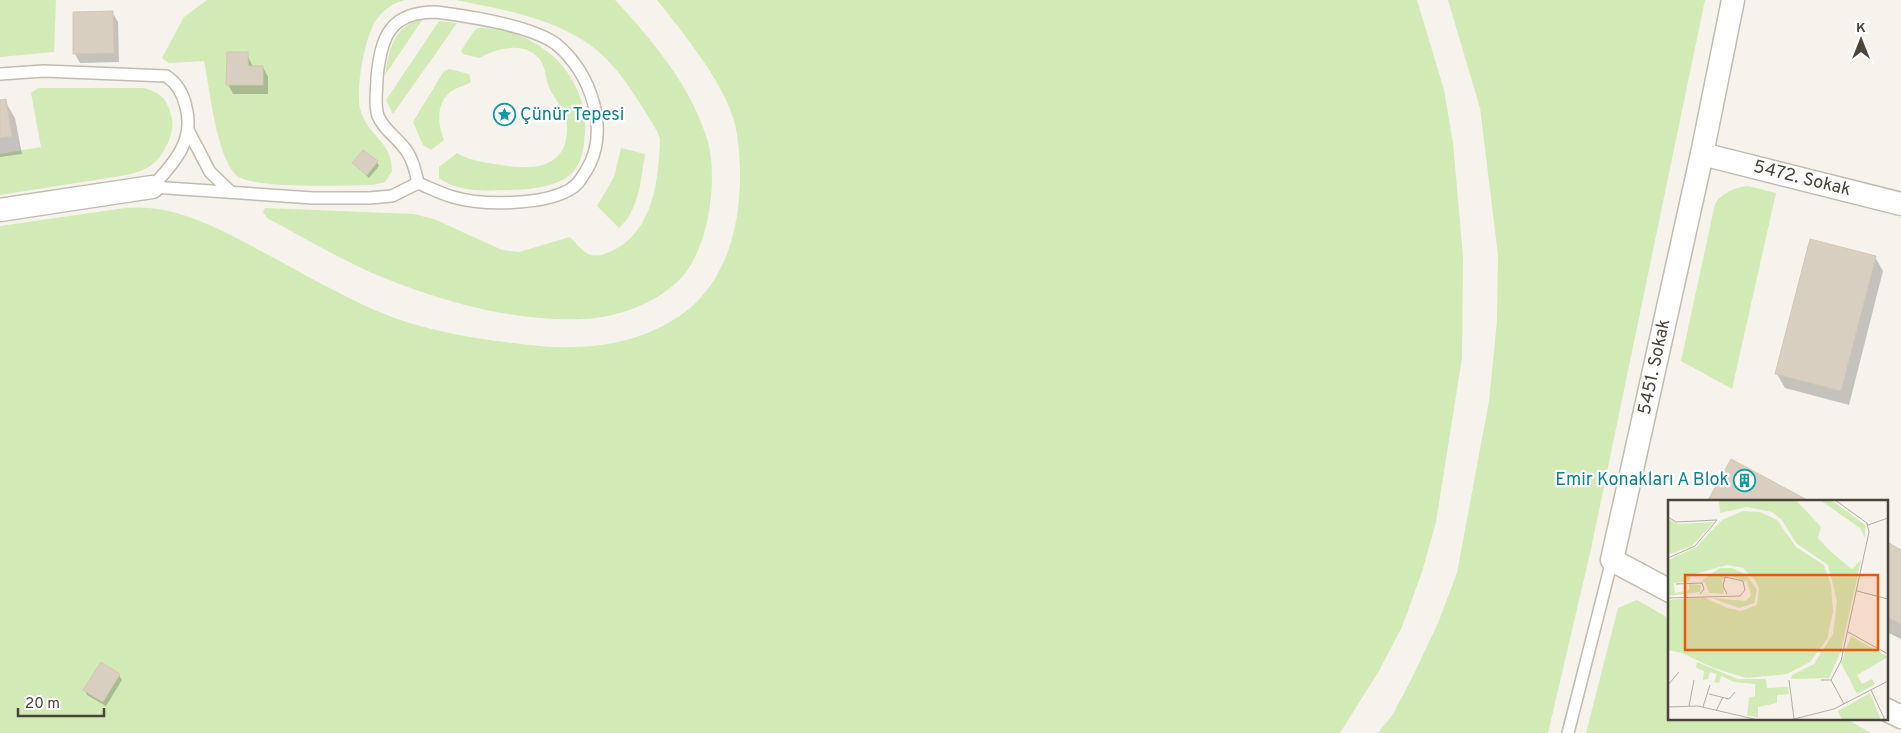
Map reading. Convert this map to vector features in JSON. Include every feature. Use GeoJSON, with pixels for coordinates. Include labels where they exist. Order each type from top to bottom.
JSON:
{"type":"FeatureCollection","features":[{"type":"Feature","properties":{"kind":"street","name":"5451. Sokak"},"geometry":{"type":"LineString","coordinates":[[1612,560],[1702,154],[1733,0]]}},
{"type":"Feature","properties":{"kind":"street","name":"5472. Sokak"},"geometry":{"type":"LineString","coordinates":[[1702,154],[1901,204]]}},
{"type":"Feature","properties":{"kind":"street"},"geometry":{"type":"LineString","coordinates":[[0,210],[152,187]]}},
{"type":"Feature","properties":{"kind":"street"},"geometry":{"type":"LineString","coordinates":[[1612,560],[1668,590]]}},
{"type":"Feature","properties":{"kind":"street"},"geometry":{"type":"LineString","coordinates":[[1888,710],[1901,717]]}},
{"type":"Feature","properties":{"kind":"lane"},"geometry":{"type":"LineString","coordinates":[[152,187],[314,198],[369,198],[392,196],[418,183],[454,197],[488,202],[542,198],[569,190],[579,183],[590,165],[595,147],[597,127],[595,107],[588,86],[570,59],[556,44],[532,32],[478,19],[436,12],[413,13],[400,18],[390,28],[383,42],[379,61],[376,101],[378,114],[383,125],[411,157],[418,183]]}},
{"type":"Feature","properties":{"kind":"lane"},"geometry":{"type":"LineString","coordinates":[[0,74],[44,71],[166,76],[175,81],[184,98],[188,114],[188,130],[185,145],[176,160],[152,187]]}},
{"type":"Feature","properties":{"kind":"lane"},"geometry":{"type":"LineString","coordinates":[[188,130],[210,172],[231,192]]}},
{"type":"Feature","properties":{"kind":"lane","name":"5451. Sokak"},"geometry":{"type":"LineString","coordinates":[[1568,733],[1612,560]]}},
{"type":"Feature","properties":{"kind":"green space"},"geometry":{"type":"Polygon","coordinates":[[[0,0],[56,0],[54,52],[0,57],[0,0]]]}},
{"type":"Feature","properties":{"kind":"green space"},"geometry":{"type":"Polygon","coordinates":[[[207,0],[405,0],[386,9],[377,19],[368,37],[360,79],[359,103],[361,112],[369,128],[384,146],[391,161],[392,171],[385,182],[373,185],[280,185],[245,180],[236,175],[223,153],[211,105],[204,61],[169,63],[162,58],[184,17],[207,0]]]}},
{"type":"Feature","properties":{"kind":"green space"},"geometry":{"type":"Polygon","coordinates":[[[456,0],[615,0],[657,48],[670,66],[692,102],[701,122],[708,142],[712,175],[709,212],[699,249],[682,277],[661,294],[623,312],[595,318],[555,319],[501,313],[448,300],[396,283],[332,253],[267,218],[263,212],[265,208],[413,214],[434,219],[502,250],[519,252],[570,237],[584,252],[593,255],[612,251],[626,242],[637,231],[645,218],[655,187],[660,139],[657,131],[619,73],[597,50],[560,28],[519,14],[456,0]]]}},
{"type":"Feature","properties":{"kind":"green space"},"geometry":{"type":"Polygon","coordinates":[[[657,0],[1417,0],[1444,90],[1453,143],[1463,256],[1462,358],[1436,522],[1422,572],[1402,627],[1380,669],[1340,733],[0,733],[0,226],[125,208],[162,210],[197,219],[377,311],[433,329],[510,343],[550,347],[608,344],[646,334],[681,315],[700,299],[715,279],[726,257],[733,234],[738,209],[740,183],[737,134],[726,99],[705,63],[657,0]]]}},
{"type":"Feature","properties":{"kind":"green space"},"geometry":{"type":"Polygon","coordinates":[[[1448,0],[1705,0],[1591,549],[1548,733],[1378,733],[1393,714],[1413,676],[1438,623],[1457,573],[1489,401],[1497,321],[1498,255],[1480,108],[1448,0]]]}},
{"type":"Feature","properties":{"kind":"green space"},"geometry":{"type":"Polygon","coordinates":[[[423,19],[385,75],[391,47],[399,33],[413,22],[423,19]]]}},
{"type":"Feature","properties":{"kind":"green space"},"geometry":{"type":"Polygon","coordinates":[[[439,21],[457,23],[393,114],[386,100],[439,21]]]}},
{"type":"Feature","properties":{"kind":"green space"},"geometry":{"type":"Polygon","coordinates":[[[478,28],[500,30],[520,36],[539,45],[555,58],[568,73],[578,91],[584,111],[585,132],[579,163],[566,178],[549,185],[519,190],[485,190],[453,186],[439,178],[439,167],[457,153],[488,163],[517,167],[535,166],[552,161],[558,156],[563,149],[566,139],[566,120],[550,90],[541,61],[535,54],[520,48],[494,51],[479,58],[463,54],[461,51],[478,28]]]}},
{"type":"Feature","properties":{"kind":"green space"},"geometry":{"type":"Polygon","coordinates":[[[449,69],[469,74],[471,82],[456,88],[443,101],[440,108],[439,121],[444,140],[431,150],[423,145],[413,122],[444,71],[449,69]]]}},
{"type":"Feature","properties":{"kind":"green space"},"geometry":{"type":"Polygon","coordinates":[[[38,88],[144,88],[150,90],[160,95],[168,107],[172,119],[169,139],[162,153],[153,164],[135,173],[0,195],[0,154],[41,147],[31,93],[38,88]]]}},
{"type":"Feature","properties":{"kind":"green space"},"geometry":{"type":"Polygon","coordinates":[[[621,148],[645,154],[635,203],[626,221],[619,228],[597,206],[614,177],[621,148]]]}},
{"type":"Feature","properties":{"kind":"green space"},"geometry":{"type":"Polygon","coordinates":[[[1748,186],[1776,193],[1732,389],[1681,361],[1715,204],[1729,191],[1748,186]]]}},
{"type":"Feature","properties":{"kind":"green space"},"geometry":{"type":"Polygon","coordinates":[[[1637,600],[1668,618],[1668,720],[1849,720],[1871,733],[1586,733],[1618,608],[1637,600]]]}},
{"type":"Feature","properties":{"kind":"building"},"geometry":{"type":"Polygon","coordinates":[[[113,11],[114,53],[73,54],[73,12],[113,11]]]}},
{"type":"Feature","properties":{"kind":"building"},"geometry":{"type":"Polygon","coordinates":[[[227,52],[248,52],[248,66],[263,66],[263,85],[226,85],[227,52]]]}},
{"type":"Feature","properties":{"kind":"building"},"geometry":{"type":"Polygon","coordinates":[[[6,99],[12,136],[0,138],[0,100],[6,99]]]}},
{"type":"Feature","properties":{"kind":"building"},"geometry":{"type":"Polygon","coordinates":[[[363,150],[378,161],[367,175],[352,163],[363,150]]]}},
{"type":"Feature","properties":{"kind":"building"},"geometry":{"type":"Polygon","coordinates":[[[1810,239],[1876,256],[1841,391],[1775,374],[1810,239]]]}},
{"type":"Feature","properties":{"kind":"building","name":"Emir Konakları A Blok"},"geometry":{"type":"Polygon","coordinates":[[[1731,459],[1807,500],[1708,500],[1731,459]]]}},
{"type":"Feature","properties":{"kind":"building"},"geometry":{"type":"Polygon","coordinates":[[[1888,543],[1901,550],[1901,624],[1888,618],[1888,543]]]}},
{"type":"Feature","properties":{"kind":"building"},"geometry":{"type":"Polygon","coordinates":[[[101,662],[120,674],[103,702],[83,690],[101,662]]]}},
{"type":"Feature","properties":{"kind":"place","name":"Çünür Tepesi"},"geometry":{"type":"Point","coordinates":[504,115]}},
{"type":"Feature","properties":{"kind":"place","name":"Emir Konakları A Blok"},"geometry":{"type":"Point","coordinates":[1745,480]}}]}
